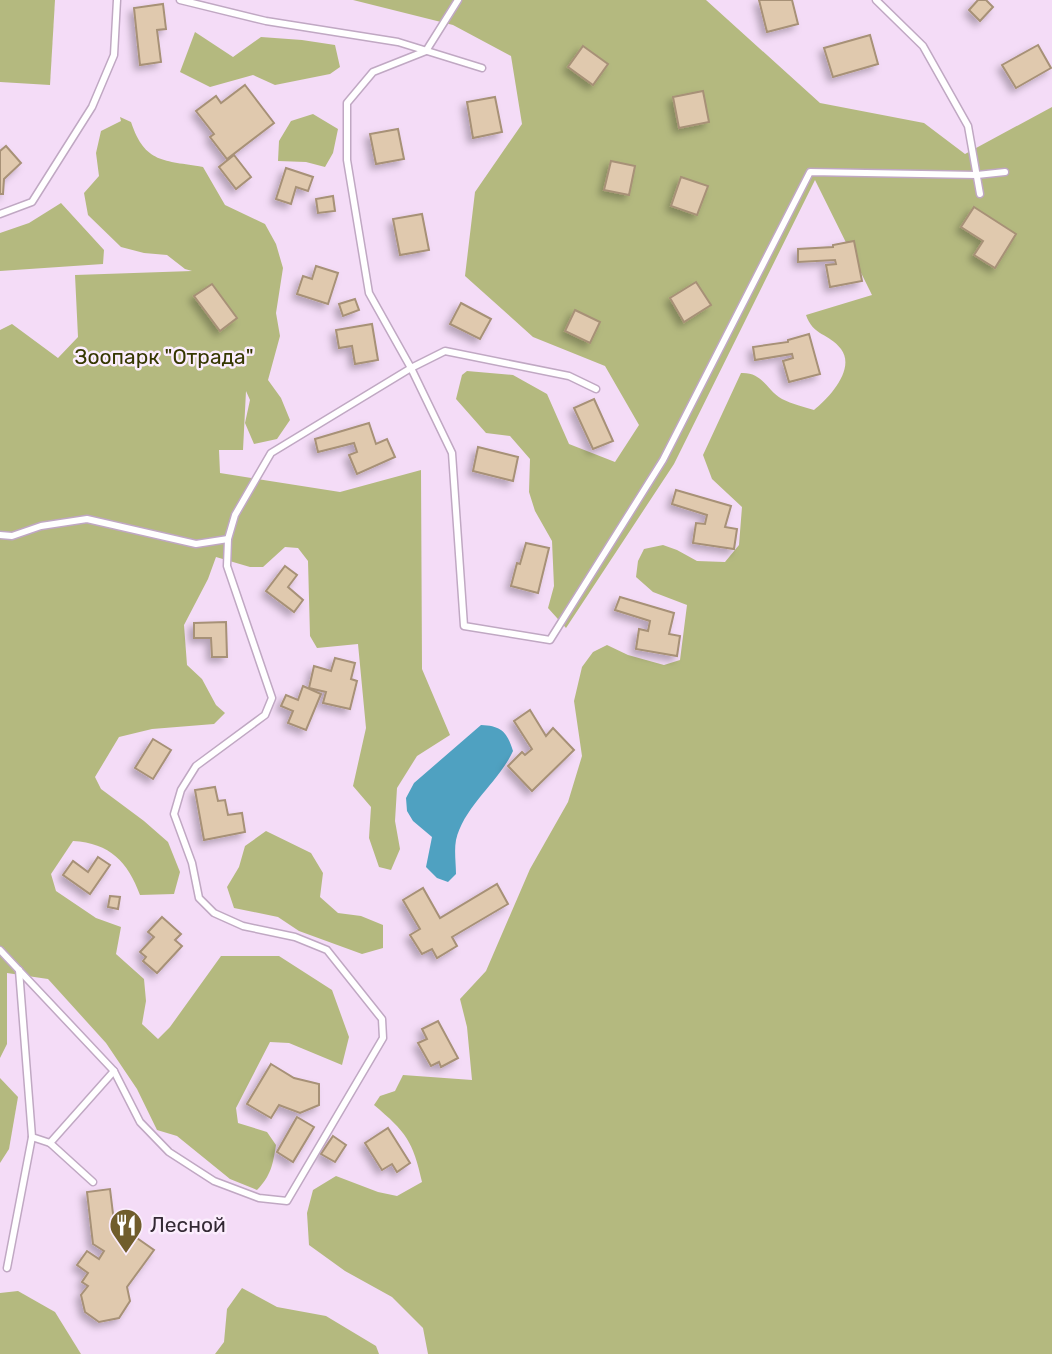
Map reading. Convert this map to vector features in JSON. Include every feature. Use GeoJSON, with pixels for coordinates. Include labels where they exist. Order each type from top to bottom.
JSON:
{"type":"FeatureCollection","features":[{"type":"Feature","properties":{"kind":"lane"},"geometry":{"type":"LineString","coordinates":[[0,214],[32,202],[92,107],[114,55],[117,0]]}},
{"type":"Feature","properties":{"kind":"lane"},"geometry":{"type":"LineString","coordinates":[[180,0],[266,21],[398,41],[482,68]]}},
{"type":"Feature","properties":{"kind":"lane"},"geometry":{"type":"LineString","coordinates":[[457,0],[426,51],[373,72],[348,103],[347,160],[369,293],[411,368],[452,453],[464,626],[550,640],[663,460],[810,173],[977,175],[1004,172]]}},
{"type":"Feature","properties":{"kind":"lane"},"geometry":{"type":"LineString","coordinates":[[876,0],[923,46],[968,126],[980,194]]}},
{"type":"Feature","properties":{"kind":"lane"},"geometry":{"type":"LineString","coordinates":[[0,950],[114,1071],[140,1122],[169,1152],[214,1181],[259,1198],[287,1201],[383,1038],[382,1019],[327,950],[295,937],[243,926],[214,913],[199,898],[192,863],[174,814],[181,790],[196,766],[265,715],[272,698],[227,566],[228,539],[234,515],[271,453],[411,368],[445,351],[569,376],[596,389]]}},
{"type":"Feature","properties":{"kind":"lane"},"geometry":{"type":"LineString","coordinates":[[0,535],[12,536],[41,526],[87,519],[196,544],[228,539]]}},
{"type":"Feature","properties":{"kind":"lane"},"geometry":{"type":"LineString","coordinates":[[7,1268],[32,1137],[19,970]]}},
{"type":"Feature","properties":{"kind":"lane"},"geometry":{"type":"LineString","coordinates":[[50,1143],[114,1071]]}},
{"type":"Feature","properties":{"kind":"lane"},"geometry":{"type":"LineString","coordinates":[[32,1137],[50,1143],[93,1182]]}},
{"type":"Feature","properties":{"kind":"green space"},"geometry":{"type":"Polygon","coordinates":[[[0,0],[55,0],[50,85],[0,82],[0,0]]]}},
{"type":"Feature","properties":{"kind":"green space"},"geometry":{"type":"Polygon","coordinates":[[[353,0],[706,0],[820,103],[924,123],[965,154],[1052,107],[1052,1354],[428,1354],[423,1328],[392,1297],[345,1271],[309,1245],[307,1213],[313,1190],[336,1176],[378,1192],[397,1196],[422,1182],[407,1138],[374,1105],[380,1096],[395,1091],[403,1075],[472,1080],[467,1027],[460,999],[486,971],[530,869],[568,802],[582,756],[574,701],[582,667],[593,652],[607,645],[628,655],[664,665],[680,660],[687,605],[653,592],[636,577],[638,561],[644,549],[663,545],[697,561],[725,562],[739,545],[742,507],[712,479],[703,455],[741,373],[759,378],[782,399],[814,410],[839,382],[845,357],[836,344],[813,327],[806,315],[872,295],[815,180],[674,464],[566,628],[548,608],[554,586],[552,541],[535,511],[529,492],[530,459],[510,436],[486,433],[456,399],[462,375],[467,371],[513,375],[547,394],[569,444],[615,462],[639,425],[605,366],[533,337],[465,276],[475,192],[522,124],[511,56],[453,25],[353,0]]]}},
{"type":"Feature","properties":{"kind":"green space"},"geometry":{"type":"Polygon","coordinates":[[[195,32],[233,57],[261,37],[335,45],[340,67],[330,74],[275,85],[253,75],[210,87],[180,72],[195,32]]]}},
{"type":"Feature","properties":{"kind":"green space"},"geometry":{"type":"Polygon","coordinates":[[[313,114],[338,129],[333,153],[325,167],[306,162],[278,161],[279,141],[291,121],[313,114]]]}},
{"type":"Feature","properties":{"kind":"green space","name":"Зоопарк \"Отрада\""},"geometry":{"type":"Polygon","coordinates":[[[120,117],[131,122],[143,146],[150,153],[167,161],[203,167],[225,205],[265,224],[276,244],[283,268],[276,313],[280,336],[268,380],[281,398],[290,420],[277,439],[254,444],[245,423],[250,400],[246,391],[243,450],[219,450],[220,473],[340,492],[421,470],[422,669],[450,735],[417,756],[397,788],[395,821],[400,849],[391,870],[379,867],[369,838],[371,807],[353,786],[366,728],[358,644],[317,648],[310,636],[308,561],[298,548],[285,547],[263,567],[250,567],[216,557],[208,579],[184,625],[187,665],[202,679],[216,705],[225,713],[214,724],[152,729],[119,737],[95,777],[101,789],[168,842],[180,872],[174,894],[140,895],[130,873],[116,856],[86,843],[73,841],[51,874],[56,891],[96,918],[121,927],[116,954],[144,979],[146,1001],[142,1024],[158,1039],[170,1027],[221,956],[279,956],[332,990],[349,1037],[342,1065],[289,1043],[270,1042],[236,1108],[238,1123],[267,1132],[276,1145],[271,1169],[257,1190],[230,1179],[177,1136],[157,1130],[137,1089],[106,1043],[48,979],[7,973],[7,1044],[0,1058],[0,330],[12,324],[58,358],[78,337],[75,275],[192,271],[167,255],[121,247],[88,215],[84,193],[99,176],[96,153],[101,131],[121,121],[120,117]]]}},
{"type":"Feature","properties":{"kind":"green space"},"geometry":{"type":"Polygon","coordinates":[[[61,203],[104,250],[103,264],[0,271],[0,233],[29,223],[61,203]]]}},
{"type":"Feature","properties":{"kind":"green space"},"geometry":{"type":"Polygon","coordinates":[[[266,831],[311,853],[323,873],[320,897],[338,913],[361,916],[383,925],[383,948],[362,954],[299,931],[278,917],[234,908],[227,887],[239,867],[245,846],[266,831]]]}},
{"type":"Feature","properties":{"kind":"green space"},"geometry":{"type":"Polygon","coordinates":[[[0,1078],[18,1097],[9,1149],[0,1163],[0,1078]]]}},
{"type":"Feature","properties":{"kind":"green space"},"geometry":{"type":"Polygon","coordinates":[[[242,1288],[277,1307],[326,1316],[376,1346],[379,1354],[215,1354],[224,1342],[227,1309],[242,1288]]]}},
{"type":"Feature","properties":{"kind":"green space"},"geometry":{"type":"Polygon","coordinates":[[[18,1291],[55,1312],[81,1354],[0,1354],[0,1293],[18,1291]]]}},
{"type":"Feature","properties":{"kind":"water"},"geometry":{"type":"Polygon","coordinates":[[[481,725],[503,731],[513,751],[460,828],[455,844],[456,874],[448,882],[437,878],[426,867],[432,837],[413,821],[407,811],[406,798],[414,783],[481,725]]]}},
{"type":"Feature","properties":{"kind":"building"},"geometry":{"type":"Polygon","coordinates":[[[759,0],[792,0],[798,24],[767,32],[759,0]]]}},
{"type":"Feature","properties":{"kind":"building"},"geometry":{"type":"Polygon","coordinates":[[[978,0],[986,0],[993,7],[980,21],[969,10],[978,0]]]}},
{"type":"Feature","properties":{"kind":"building"},"geometry":{"type":"Polygon","coordinates":[[[163,4],[166,29],[157,30],[161,62],[140,65],[134,8],[163,4]]]}},
{"type":"Feature","properties":{"kind":"building"},"geometry":{"type":"Polygon","coordinates":[[[870,35],[878,64],[833,77],[824,48],[870,35]]]}},
{"type":"Feature","properties":{"kind":"building"},"geometry":{"type":"Polygon","coordinates":[[[1038,45],[1051,68],[1016,88],[1002,65],[1038,45]]]}},
{"type":"Feature","properties":{"kind":"building"},"geometry":{"type":"Polygon","coordinates":[[[583,46],[608,64],[593,85],[568,67],[583,46]]]}},
{"type":"Feature","properties":{"kind":"building"},"geometry":{"type":"Polygon","coordinates":[[[245,85],[274,123],[227,159],[210,137],[214,134],[196,111],[216,96],[221,103],[245,85]]]}},
{"type":"Feature","properties":{"kind":"building"},"geometry":{"type":"Polygon","coordinates":[[[703,91],[709,122],[679,128],[673,97],[703,91]]]}},
{"type":"Feature","properties":{"kind":"building"},"geometry":{"type":"Polygon","coordinates":[[[495,97],[502,132],[473,138],[467,102],[495,97]]]}},
{"type":"Feature","properties":{"kind":"building"},"geometry":{"type":"Polygon","coordinates":[[[398,129],[404,159],[376,164],[370,134],[398,129]]]}},
{"type":"Feature","properties":{"kind":"building"},"geometry":{"type":"Polygon","coordinates":[[[6,146],[21,163],[4,179],[3,194],[0,194],[0,151],[6,146]]]}},
{"type":"Feature","properties":{"kind":"building"},"geometry":{"type":"Polygon","coordinates":[[[234,155],[251,177],[236,189],[219,167],[234,155]]]}},
{"type":"Feature","properties":{"kind":"building"},"geometry":{"type":"Polygon","coordinates":[[[611,161],[635,166],[629,195],[604,190],[611,161]]]}},
{"type":"Feature","properties":{"kind":"building"},"geometry":{"type":"Polygon","coordinates":[[[286,168],[313,177],[308,191],[296,187],[291,204],[276,199],[286,168]]]}},
{"type":"Feature","properties":{"kind":"building"},"geometry":{"type":"Polygon","coordinates":[[[681,177],[708,186],[697,215],[671,206],[681,177]]]}},
{"type":"Feature","properties":{"kind":"building"},"geometry":{"type":"Polygon","coordinates":[[[333,196],[335,211],[318,213],[316,199],[333,196]]]}},
{"type":"Feature","properties":{"kind":"building"},"geometry":{"type":"Polygon","coordinates":[[[974,207],[1016,234],[995,268],[974,255],[983,241],[961,227],[974,207]]]}},
{"type":"Feature","properties":{"kind":"building"},"geometry":{"type":"Polygon","coordinates":[[[422,214],[429,250],[400,255],[393,219],[422,214]]]}},
{"type":"Feature","properties":{"kind":"building"},"geometry":{"type":"Polygon","coordinates":[[[854,241],[862,281],[830,287],[826,265],[836,264],[835,260],[798,262],[798,249],[833,247],[854,241]]]}},
{"type":"Feature","properties":{"kind":"building"},"geometry":{"type":"Polygon","coordinates":[[[316,266],[338,273],[328,304],[297,294],[303,276],[312,279],[316,266]]]}},
{"type":"Feature","properties":{"kind":"building"},"geometry":{"type":"Polygon","coordinates":[[[696,282],[711,305],[684,322],[670,298],[696,282]]]}},
{"type":"Feature","properties":{"kind":"building"},"geometry":{"type":"Polygon","coordinates":[[[212,284],[237,318],[220,331],[194,296],[212,284]]]}},
{"type":"Feature","properties":{"kind":"building"},"geometry":{"type":"Polygon","coordinates":[[[355,299],[359,310],[343,316],[339,304],[355,299]]]}},
{"type":"Feature","properties":{"kind":"building"},"geometry":{"type":"Polygon","coordinates":[[[461,303],[491,319],[480,339],[450,324],[461,303]]]}},
{"type":"Feature","properties":{"kind":"building"},"geometry":{"type":"Polygon","coordinates":[[[575,310],[600,322],[590,343],[565,331],[575,310]]]}},
{"type":"Feature","properties":{"kind":"building"},"geometry":{"type":"Polygon","coordinates":[[[372,324],[378,360],[355,364],[352,346],[339,348],[336,330],[372,324]]]}},
{"type":"Feature","properties":{"kind":"building"},"geometry":{"type":"Polygon","coordinates":[[[809,334],[820,374],[789,382],[783,361],[793,358],[792,354],[755,360],[753,347],[788,342],[809,334]]]}},
{"type":"Feature","properties":{"kind":"building"},"geometry":{"type":"Polygon","coordinates":[[[594,399],[613,441],[593,449],[574,408],[594,399]]]}},
{"type":"Feature","properties":{"kind":"building"},"geometry":{"type":"Polygon","coordinates":[[[369,423],[376,444],[387,439],[395,457],[357,474],[349,455],[357,452],[354,443],[318,452],[315,439],[369,423]]]}},
{"type":"Feature","properties":{"kind":"building"},"geometry":{"type":"Polygon","coordinates":[[[478,447],[518,457],[513,481],[473,471],[478,447]]]}},
{"type":"Feature","properties":{"kind":"building"},"geometry":{"type":"Polygon","coordinates":[[[676,490],[731,506],[725,527],[737,529],[734,549],[693,543],[696,523],[705,524],[707,515],[672,504],[676,490]]]}},
{"type":"Feature","properties":{"kind":"building"},"geometry":{"type":"Polygon","coordinates":[[[526,543],[549,548],[538,593],[511,586],[526,543]]]}},
{"type":"Feature","properties":{"kind":"building"},"geometry":{"type":"Polygon","coordinates":[[[285,566],[297,575],[288,587],[303,600],[294,612],[266,591],[285,566]]]}},
{"type":"Feature","properties":{"kind":"building"},"geometry":{"type":"Polygon","coordinates":[[[620,597],[674,613],[669,634],[680,636],[677,656],[636,649],[639,629],[648,631],[650,621],[615,610],[620,597]]]}},
{"type":"Feature","properties":{"kind":"building"},"geometry":{"type":"Polygon","coordinates":[[[226,622],[227,657],[212,657],[211,638],[194,638],[194,623],[226,622]]]}},
{"type":"Feature","properties":{"kind":"building"},"geometry":{"type":"Polygon","coordinates":[[[335,658],[355,663],[351,679],[357,681],[350,709],[323,703],[326,692],[309,688],[314,666],[331,671],[335,658]]]}},
{"type":"Feature","properties":{"kind":"building"},"geometry":{"type":"Polygon","coordinates":[[[303,686],[321,694],[306,730],[288,723],[293,711],[281,706],[286,695],[298,700],[303,686]]]}},
{"type":"Feature","properties":{"kind":"building"},"geometry":{"type":"Polygon","coordinates":[[[530,710],[546,736],[553,728],[574,750],[532,791],[508,766],[522,752],[525,755],[532,749],[514,721],[530,710]]]}},
{"type":"Feature","properties":{"kind":"building"},"geometry":{"type":"Polygon","coordinates":[[[153,739],[171,750],[153,779],[135,768],[153,739]]]}},
{"type":"Feature","properties":{"kind":"building"},"geometry":{"type":"Polygon","coordinates":[[[215,787],[218,801],[225,800],[228,815],[242,813],[245,832],[204,840],[195,790],[215,787]]]}},
{"type":"Feature","properties":{"kind":"building"},"geometry":{"type":"Polygon","coordinates":[[[98,857],[110,865],[90,894],[63,875],[73,861],[88,872],[98,857]]]}},
{"type":"Feature","properties":{"kind":"building"},"geometry":{"type":"Polygon","coordinates":[[[497,884],[508,904],[452,937],[457,946],[437,958],[432,949],[422,954],[410,935],[420,929],[403,900],[423,888],[440,918],[497,884]]]}},
{"type":"Feature","properties":{"kind":"building"},"geometry":{"type":"Polygon","coordinates":[[[110,896],[120,897],[118,909],[108,907],[110,896]]]}},
{"type":"Feature","properties":{"kind":"building"},"geometry":{"type":"Polygon","coordinates":[[[162,917],[181,934],[175,940],[182,946],[157,973],[143,961],[146,957],[140,952],[154,937],[148,932],[162,917]]]}},
{"type":"Feature","properties":{"kind":"building"},"geometry":{"type":"Polygon","coordinates":[[[438,1021],[458,1058],[441,1067],[439,1062],[431,1066],[418,1043],[427,1039],[422,1029],[438,1021]]]}},
{"type":"Feature","properties":{"kind":"building"},"geometry":{"type":"Polygon","coordinates":[[[271,1064],[294,1078],[319,1084],[319,1105],[300,1113],[279,1105],[271,1118],[247,1104],[271,1064]]]}},
{"type":"Feature","properties":{"kind":"building"},"geometry":{"type":"Polygon","coordinates":[[[297,1117],[314,1127],[293,1162],[277,1152],[297,1117]]]}},
{"type":"Feature","properties":{"kind":"building"},"geometry":{"type":"Polygon","coordinates":[[[388,1128],[410,1163],[397,1172],[392,1164],[382,1170],[365,1143],[388,1128]]]}},
{"type":"Feature","properties":{"kind":"building"},"geometry":{"type":"Polygon","coordinates":[[[333,1136],[346,1145],[335,1162],[321,1154],[333,1136]]]}},
{"type":"Feature","properties":{"kind":"building","name":"Лесной"},"geometry":{"type":"Polygon","coordinates":[[[110,1189],[114,1222],[154,1250],[127,1287],[130,1301],[119,1318],[99,1322],[85,1312],[81,1295],[88,1286],[82,1282],[88,1273],[77,1265],[87,1251],[99,1259],[104,1251],[93,1244],[87,1192],[110,1189]]]}},
{"type":"Feature","properties":{"kind":"place","name":"Лесной"},"geometry":{"type":"Point","coordinates":[126,1255]}}]}
